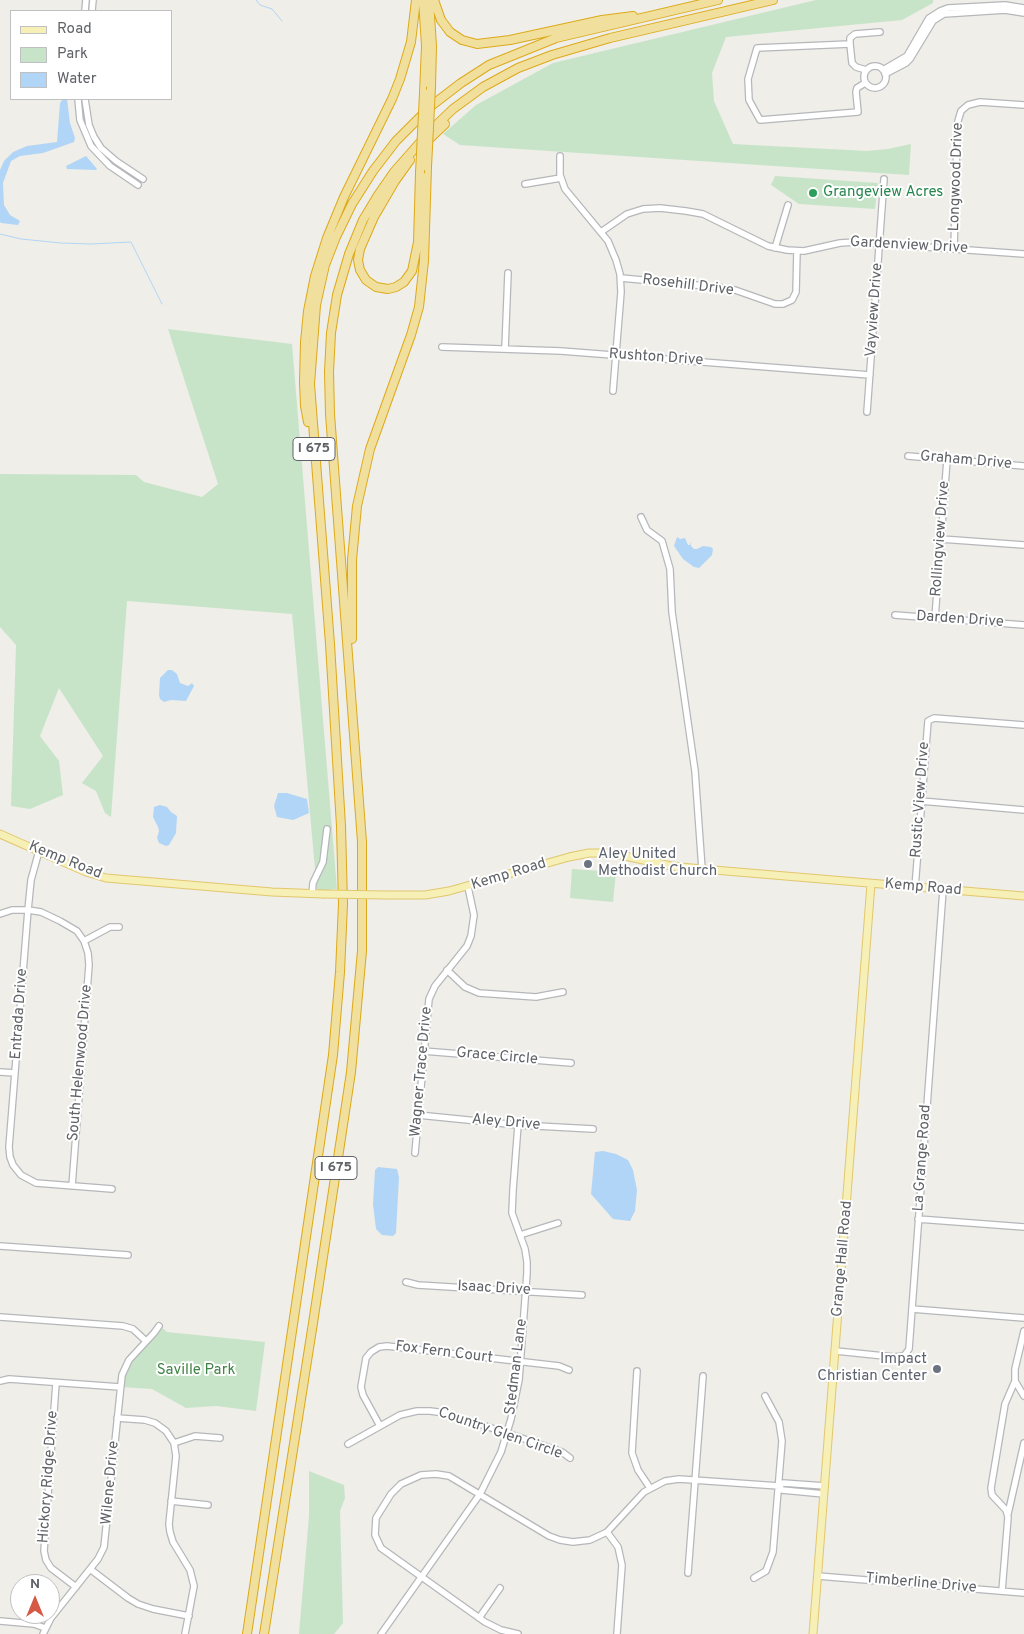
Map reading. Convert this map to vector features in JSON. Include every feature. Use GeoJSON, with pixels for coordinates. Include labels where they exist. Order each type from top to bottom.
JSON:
{"type":"FeatureCollection","features":[{"type":"Feature","properties":{"kind":"highway"},"geometry":{"type":"LineString","coordinates":[[315,458],[306,406],[304,374],[306,328],[313,285],[327,238],[344,197],[400,79],[411,42],[416,0]]}},
{"type":"Feature","properties":{"kind":"highway"},"geometry":{"type":"LineString","coordinates":[[423,0],[426,46],[424,93],[420,173],[418,242],[412,271],[404,282],[388,289],[376,287],[368,282],[361,274],[359,254],[374,216],[395,181],[426,143],[460,109],[518,68]]}},
{"type":"Feature","properties":{"kind":"highway"},"geometry":{"type":"LineString","coordinates":[[352,698],[352,560],[356,506],[370,450],[412,335],[419,307],[424,261],[431,86],[432,46],[429,0]]}},
{"type":"Feature","properties":{"kind":"highway"},"geometry":{"type":"LineString","coordinates":[[434,0],[441,20],[450,32],[465,42],[482,44],[602,20],[685,8]]}},
{"type":"Feature","properties":{"kind":"highway","name":"I 675"},"geometry":{"type":"LineString","coordinates":[[247,1634],[333,1055],[340,972],[343,904],[341,826],[330,644],[310,384],[316,305],[325,265],[352,204],[373,171],[396,142],[431,106],[461,83],[489,65],[556,38],[718,0]]}},
{"type":"Feature","properties":{"kind":"highway","name":"I 675"},"geometry":{"type":"LineString","coordinates":[[264,1634],[351,1072],[362,951],[362,842],[330,414],[329,372],[331,332],[337,295],[349,254],[363,220],[394,172],[431,130],[453,109],[483,87],[518,68],[552,55],[610,38],[774,0]]}},
{"type":"Feature","properties":{"kind":"highway"},"geometry":{"type":"LineString","coordinates":[[241,1634],[255,1571]]}},
{"type":"Feature","properties":{"kind":"main road","name":"Kemp Road"},"geometry":{"type":"LineString","coordinates":[[0,834],[86,872],[109,878],[312,894],[425,895],[468,887],[569,857],[589,853],[621,854],[667,865],[702,869],[1024,896]]}},
{"type":"Feature","properties":{"kind":"main road","name":"Grange Hall Road"},"geometry":{"type":"LineString","coordinates":[[813,1634],[871,884]]}},
{"type":"Feature","properties":{"kind":"street"},"geometry":{"type":"LineString","coordinates":[[884,72],[907,56],[929,18],[940,10],[1005,5],[1024,8]]}},
{"type":"Feature","properties":{"kind":"street"},"geometry":{"type":"LineString","coordinates":[[884,72],[906,63],[933,21],[944,14],[1004,10],[1024,13]]}},
{"type":"Feature","properties":{"kind":"street"},"geometry":{"type":"LineString","coordinates":[[866,70],[856,67],[852,63],[850,38],[855,34],[880,32]]}},
{"type":"Feature","properties":{"kind":"street"},"geometry":{"type":"LineString","coordinates":[[850,44],[757,48],[748,79],[750,100],[760,120],[858,112],[856,92],[857,88],[865,83]]}},
{"type":"Feature","properties":{"kind":"street"},"geometry":{"type":"LineString","coordinates":[[874,66],[884,72],[884,83],[879,88],[870,88],[865,83],[863,77],[866,70],[874,66]]}},
{"type":"Feature","properties":{"kind":"street"},"geometry":{"type":"LineString","coordinates":[[78,100],[80,120],[92,146],[110,166],[138,185]]}},
{"type":"Feature","properties":{"kind":"street"},"geometry":{"type":"LineString","coordinates":[[85,100],[89,125],[101,148],[116,161],[143,179]]}},
{"type":"Feature","properties":{"kind":"street","name":"Longwood Drive"},"geometry":{"type":"LineString","coordinates":[[954,249],[957,136],[961,111],[968,105],[980,102],[1024,105]]}},
{"type":"Feature","properties":{"kind":"street"},"geometry":{"type":"LineString","coordinates":[[560,156],[561,178],[568,194],[601,232],[613,252],[621,278],[613,391]]}},
{"type":"Feature","properties":{"kind":"street"},"geometry":{"type":"LineString","coordinates":[[525,184],[561,178]]}},
{"type":"Feature","properties":{"kind":"street","name":"Vayview Drive"},"geometry":{"type":"LineString","coordinates":[[867,412],[884,179]]}},
{"type":"Feature","properties":{"kind":"street"},"geometry":{"type":"LineString","coordinates":[[776,248],[788,205]]}},
{"type":"Feature","properties":{"kind":"street","name":"Gardenview Drive"},"geometry":{"type":"LineString","coordinates":[[601,232],[620,218],[635,211],[655,208],[675,209],[703,214],[776,248],[797,251],[846,242],[1024,254]]}},
{"type":"Feature","properties":{"kind":"street","name":"Rosehill Drive"},"geometry":{"type":"LineString","coordinates":[[621,278],[717,287],[735,290],[775,304],[783,304],[792,300],[796,292],[797,251]]}},
{"type":"Feature","properties":{"kind":"street"},"geometry":{"type":"LineString","coordinates":[[505,349],[508,273]]}},
{"type":"Feature","properties":{"kind":"street","name":"Rushton Drive"},"geometry":{"type":"LineString","coordinates":[[442,347],[616,355],[870,374]]}},
{"type":"Feature","properties":{"kind":"street","name":"Graham Drive"},"geometry":{"type":"LineString","coordinates":[[908,456],[1024,466]]}},
{"type":"Feature","properties":{"kind":"street","name":"Rollingview Drive"},"geometry":{"type":"LineString","coordinates":[[935,618],[947,460]]}},
{"type":"Feature","properties":{"kind":"street"},"geometry":{"type":"LineString","coordinates":[[641,517],[647,530],[662,541],[670,569],[672,612],[695,771],[702,869]]}},
{"type":"Feature","properties":{"kind":"street"},"geometry":{"type":"LineString","coordinates":[[942,539],[1024,545]]}},
{"type":"Feature","properties":{"kind":"street","name":"Darden Drive"},"geometry":{"type":"LineString","coordinates":[[896,615],[1024,625]]}},
{"type":"Feature","properties":{"kind":"street","name":"Rustic View Drive"},"geometry":{"type":"LineString","coordinates":[[915,888],[927,723],[929,719],[1024,725]]}},
{"type":"Feature","properties":{"kind":"street"},"geometry":{"type":"LineString","coordinates":[[921,801],[1024,810]]}},
{"type":"Feature","properties":{"kind":"street"},"geometry":{"type":"LineString","coordinates":[[312,894],[313,883],[322,862],[327,829]]}},
{"type":"Feature","properties":{"kind":"street","name":"Entrada Drive"},"geometry":{"type":"LineString","coordinates":[[39,851],[31,880],[28,910],[9,1152],[13,1165],[21,1175],[36,1183],[72,1186]]}},
{"type":"Feature","properties":{"kind":"street","name":"Wagner Trace Drive"},"geometry":{"type":"LineString","coordinates":[[415,1153],[428,999],[447,970],[461,955],[471,936],[474,916],[468,887]]}},
{"type":"Feature","properties":{"kind":"street","name":"La Grange Road"},"geometry":{"type":"LineString","coordinates":[[836,1351],[894,1357],[904,1356],[909,1349],[943,890]]}},
{"type":"Feature","properties":{"kind":"street"},"geometry":{"type":"LineString","coordinates":[[0,914],[12,910],[41,912],[65,923],[84,941],[110,927],[119,927]]}},
{"type":"Feature","properties":{"kind":"street","name":"South Helenwood Drive"},"geometry":{"type":"LineString","coordinates":[[72,1186],[89,965],[84,941]]}},
{"type":"Feature","properties":{"kind":"street"},"geometry":{"type":"LineString","coordinates":[[447,970],[465,987],[479,993],[536,997],[563,992]]}},
{"type":"Feature","properties":{"kind":"street","name":"Grace Circle"},"geometry":{"type":"LineString","coordinates":[[423,1050],[571,1062]]}},
{"type":"Feature","properties":{"kind":"street"},"geometry":{"type":"LineString","coordinates":[[0,1072],[15,1073]]}},
{"type":"Feature","properties":{"kind":"street","name":"Aley Drive"},"geometry":{"type":"LineString","coordinates":[[418,1115],[593,1130]]}},
{"type":"Feature","properties":{"kind":"street","name":"Stedman Lane"},"geometry":{"type":"LineString","coordinates":[[381,1634],[480,1494],[495,1465],[507,1433],[516,1400],[528,1262],[512,1213],[518,1125]]}},
{"type":"Feature","properties":{"kind":"street"},"geometry":{"type":"LineString","coordinates":[[72,1186],[112,1189]]}},
{"type":"Feature","properties":{"kind":"street"},"geometry":{"type":"LineString","coordinates":[[918,1219],[1024,1227]]}},
{"type":"Feature","properties":{"kind":"street"},"geometry":{"type":"LineString","coordinates":[[520,1235],[558,1223]]}},
{"type":"Feature","properties":{"kind":"street"},"geometry":{"type":"LineString","coordinates":[[0,1246],[128,1255]]}},
{"type":"Feature","properties":{"kind":"street","name":"Isaac Drive"},"geometry":{"type":"LineString","coordinates":[[406,1282],[418,1285],[582,1295]]}},
{"type":"Feature","properties":{"kind":"street"},"geometry":{"type":"LineString","coordinates":[[912,1309],[1024,1318]]}},
{"type":"Feature","properties":{"kind":"street"},"geometry":{"type":"LineString","coordinates":[[0,1317],[123,1326],[133,1329],[146,1341]]}},
{"type":"Feature","properties":{"kind":"street","name":"Wilene Drive"},"geometry":{"type":"LineString","coordinates":[[44,1631],[51,1618],[102,1551],[106,1537],[122,1375],[126,1364],[159,1326]]}},
{"type":"Feature","properties":{"kind":"street"},"geometry":{"type":"LineString","coordinates":[[1008,1517],[1006,1510],[992,1495],[991,1488],[1006,1404],[1015,1381],[1015,1369],[1024,1331]]}},
{"type":"Feature","properties":{"kind":"street","name":"Fox Fern Court"},"geometry":{"type":"LineString","coordinates":[[380,1426],[363,1395],[361,1387],[366,1358],[376,1348],[387,1346],[520,1363],[559,1366],[568,1370]]}},
{"type":"Feature","properties":{"kind":"street"},"geometry":{"type":"LineString","coordinates":[[637,1371],[632,1453],[638,1470],[650,1488]]}},
{"type":"Feature","properties":{"kind":"street"},"geometry":{"type":"LineString","coordinates":[[688,1573],[703,1376]]}},
{"type":"Feature","properties":{"kind":"street"},"geometry":{"type":"LineString","coordinates":[[2,1380],[120,1387]]}},
{"type":"Feature","properties":{"kind":"street"},"geometry":{"type":"LineString","coordinates":[[1015,1381],[1024,1396]]}},
{"type":"Feature","properties":{"kind":"street","name":"Hickory Ridge Drive"},"geometry":{"type":"LineString","coordinates":[[56,1383],[44,1551],[46,1560],[51,1568],[76,1587]]}},
{"type":"Feature","properties":{"kind":"street"},"geometry":{"type":"LineString","coordinates":[[754,1578],[766,1571],[772,1555],[779,1486],[782,1436],[778,1422],[765,1396]]}},
{"type":"Feature","properties":{"kind":"street","name":"Country Glen Circle"},"geometry":{"type":"LineString","coordinates":[[348,1444],[405,1414],[430,1411],[445,1413],[507,1433],[562,1452],[570,1458]]}},
{"type":"Feature","properties":{"kind":"street"},"geometry":{"type":"LineString","coordinates":[[117,1418],[145,1420],[155,1423],[166,1431],[174,1443],[176,1456],[170,1532],[190,1570],[193,1581],[186,1634]]}},
{"type":"Feature","properties":{"kind":"street"},"geometry":{"type":"LineString","coordinates":[[174,1443],[195,1436],[220,1438]]}},
{"type":"Feature","properties":{"kind":"street"},"geometry":{"type":"LineString","coordinates":[[1002,1590],[1008,1517],[1024,1442]]}},
{"type":"Feature","properties":{"kind":"street"},"geometry":{"type":"LineString","coordinates":[[518,1634],[501,1630],[479,1618],[379,1545],[374,1527],[376,1518],[391,1494],[401,1484],[414,1477],[428,1474],[449,1476],[549,1536],[560,1540],[582,1542],[607,1532],[642,1493],[670,1480],[779,1486],[782,1490],[824,1490]]}},
{"type":"Feature","properties":{"kind":"street"},"geometry":{"type":"LineString","coordinates":[[171,1501],[208,1505]]}},
{"type":"Feature","properties":{"kind":"street"},"geometry":{"type":"LineString","coordinates":[[607,1532],[618,1548],[622,1565],[617,1634]]}},
{"type":"Feature","properties":{"kind":"street"},"geometry":{"type":"LineString","coordinates":[[90,1569],[138,1604],[189,1616]]}},
{"type":"Feature","properties":{"kind":"street","name":"Timberline Drive"},"geometry":{"type":"LineString","coordinates":[[818,1576],[1024,1593]]}},
{"type":"Feature","properties":{"kind":"street"},"geometry":{"type":"LineString","coordinates":[[479,1618],[500,1588]]}},
{"type":"Feature","properties":{"kind":"street"},"geometry":{"type":"LineString","coordinates":[[0,1621],[34,1624],[44,1631]]}},
{"type":"Feature","properties":{"kind":"green space"},"geometry":{"type":"Polygon","coordinates":[[[816,0],[933,0],[933,3],[902,20],[726,37],[712,73],[714,101],[733,144],[867,151],[911,144],[909,175],[460,145],[443,134],[476,105],[553,63],[816,0]]]}},
{"type":"Feature","properties":{"kind":"green space","name":"Grangeview Acres"},"geometry":{"type":"Polygon","coordinates":[[[775,176],[878,183],[875,209],[799,204],[771,185],[775,176]]]}},
{"type":"Feature","properties":{"kind":"green space"},"geometry":{"type":"Polygon","coordinates":[[[168,329],[292,344],[337,889],[317,891],[292,614],[127,601],[111,817],[105,813],[96,791],[82,783],[103,756],[59,688],[40,736],[59,761],[63,795],[30,809],[11,806],[16,645],[0,627],[0,474],[136,475],[144,482],[202,497],[218,484],[168,329]]]}},
{"type":"Feature","properties":{"kind":"green space"},"geometry":{"type":"Polygon","coordinates":[[[572,869],[616,872],[613,902],[570,898],[572,869]]]}},
{"type":"Feature","properties":{"kind":"green space","name":"Saville Park"},"geometry":{"type":"Polygon","coordinates":[[[160,1326],[167,1332],[265,1342],[256,1411],[216,1406],[186,1408],[152,1389],[122,1387],[128,1365],[160,1326]]]}},
{"type":"Feature","properties":{"kind":"green space"},"geometry":{"type":"Polygon","coordinates":[[[309,1471],[344,1485],[345,1498],[340,1511],[343,1623],[334,1634],[299,1634],[309,1516],[309,1471]]]}},
{"type":"Feature","properties":{"kind":"water"},"geometry":{"type":"Polygon","coordinates":[[[62,100],[67,100],[70,123],[75,138],[74,142],[43,153],[20,156],[11,161],[3,183],[4,205],[10,215],[20,221],[18,225],[1,223],[0,170],[4,161],[13,152],[27,146],[57,142],[60,103],[62,100]]]}},
{"type":"Feature","properties":{"kind":"water"},"geometry":{"type":"Polygon","coordinates":[[[86,156],[96,170],[67,169],[66,166],[86,156]]]}},
{"type":"Feature","properties":{"kind":"water"},"geometry":{"type":"Polygon","coordinates":[[[677,537],[680,539],[685,538],[688,545],[691,542],[691,546],[694,549],[703,546],[711,547],[713,549],[712,555],[699,568],[694,567],[683,559],[674,546],[677,537]]]}},
{"type":"Feature","properties":{"kind":"water"},"geometry":{"type":"Polygon","coordinates":[[[168,670],[172,670],[177,674],[180,683],[188,686],[192,683],[194,686],[186,701],[171,700],[164,702],[160,699],[160,678],[168,670]]]}},
{"type":"Feature","properties":{"kind":"water"},"geometry":{"type":"Polygon","coordinates":[[[278,793],[287,793],[307,799],[309,813],[293,820],[277,817],[274,806],[278,793]]]}},
{"type":"Feature","properties":{"kind":"water"},"geometry":{"type":"Polygon","coordinates":[[[160,805],[167,807],[177,816],[176,833],[169,845],[166,846],[159,843],[157,838],[159,831],[153,817],[154,807],[160,805]]]}},
{"type":"Feature","properties":{"kind":"water"},"geometry":{"type":"Polygon","coordinates":[[[603,1151],[616,1154],[628,1160],[633,1170],[637,1190],[635,1211],[630,1221],[613,1219],[591,1194],[595,1152],[603,1151]]]}},
{"type":"Feature","properties":{"kind":"water"},"geometry":{"type":"Polygon","coordinates":[[[378,1167],[397,1169],[399,1177],[396,1233],[393,1236],[382,1235],[376,1229],[373,1204],[375,1170],[378,1167]]]}},
{"type":"Feature","properties":{"kind":"waterway"},"geometry":{"type":"LineString","coordinates":[[256,0],[260,5],[272,9],[282,21]]}},
{"type":"Feature","properties":{"kind":"waterway"},"geometry":{"type":"LineString","coordinates":[[0,234],[21,239],[61,243],[131,242],[162,304]]}},
{"type":"Feature","properties":{"kind":"place","name":"Grangeview Acres"},"geometry":{"type":"Point","coordinates":[813,193]}},
{"type":"Feature","properties":{"kind":"place","name":"Aley United Methodist Church"},"geometry":{"type":"Point","coordinates":[588,864]}},
{"type":"Feature","properties":{"kind":"place","name":"Impact Christian Center"},"geometry":{"type":"Point","coordinates":[937,1369]}}]}
